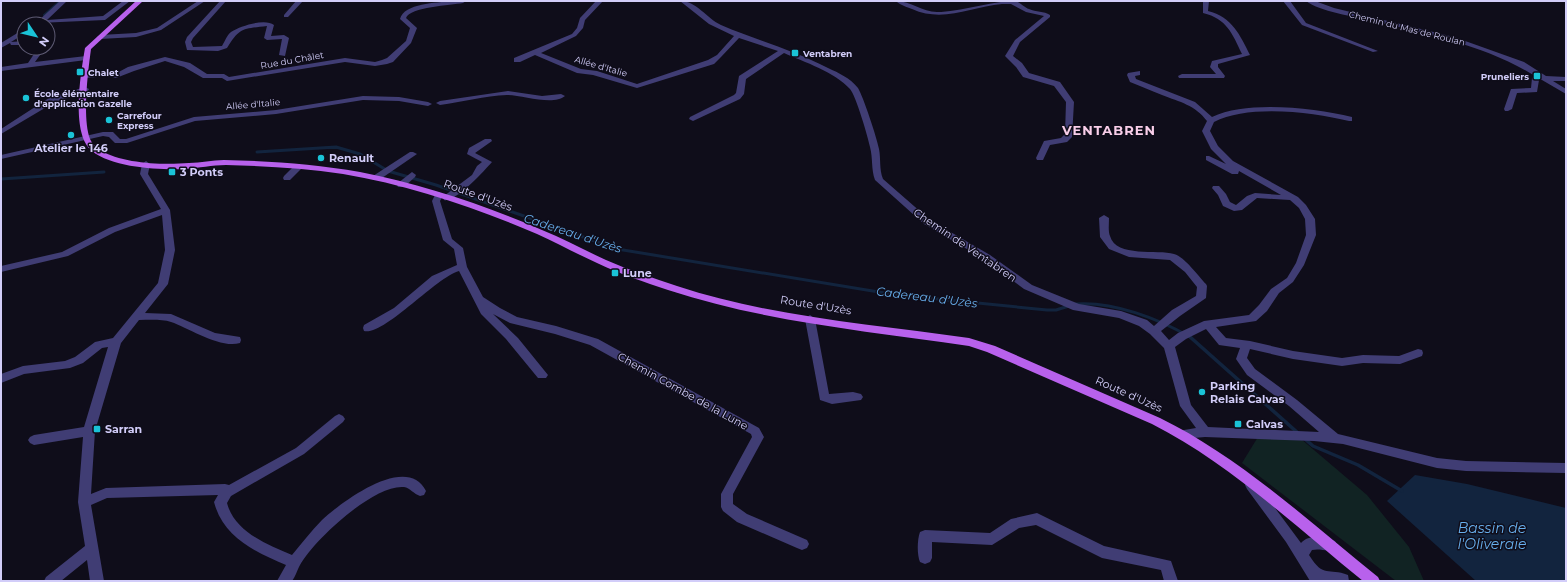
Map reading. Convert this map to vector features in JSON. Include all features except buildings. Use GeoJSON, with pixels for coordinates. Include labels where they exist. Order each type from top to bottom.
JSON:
{"type":"FeatureCollection","features":[{"type":"Feature","properties":{"kind":"main road"},"geometry":{"type":"LineString","coordinates":[[86,138],[83,122],[86,58],[88,48],[140,1]]}},
{"type":"Feature","properties":{"kind":"main road","name":"Route d'Uzès"},"geometry":{"type":"LineString","coordinates":[[86,138],[93,149],[114,160],[159,167],[188,166],[209,163],[245,163],[385,174],[403,183],[446,196],[531,229],[618,269],[698,296],[748,308],[810,319],[969,342],[991,348],[1156,420],[1182,434],[1249,482],[1374,581]]}},
{"type":"Feature","properties":{"kind":"street"},"geometry":{"type":"LineString","coordinates":[[47,16],[64,1]]}},
{"type":"Feature","properties":{"kind":"street"},"geometry":{"type":"LineString","coordinates":[[56,22],[105,18],[127,1]]}},
{"type":"Feature","properties":{"kind":"street"},"geometry":{"type":"LineString","coordinates":[[100,37],[136,35],[159,29],[202,1]]}},
{"type":"Feature","properties":{"kind":"street"},"geometry":{"type":"LineString","coordinates":[[190,49],[188,42],[190,37],[223,1]]}},
{"type":"Feature","properties":{"kind":"street"},"geometry":{"type":"LineString","coordinates":[[286,16],[300,1]]}},
{"type":"Feature","properties":{"kind":"street","name":"Rue du Châlet"},"geometry":{"type":"LineString","coordinates":[[85,76],[116,76],[138,67],[166,59],[187,65],[206,76],[224,76],[227,79],[344,60],[375,64],[390,60],[409,42],[414,28],[404,19],[404,15],[412,10],[463,1]]}},
{"type":"Feature","properties":{"kind":"street"},"geometry":{"type":"LineString","coordinates":[[517,60],[574,35],[580,28],[582,19],[600,1]]}},
{"type":"Feature","properties":{"kind":"street","name":"Chemin de Ventabren"},"geometry":{"type":"LineString","coordinates":[[683,1],[698,11],[711,23],[738,35],[783,50],[831,71],[850,84],[855,90],[874,148],[877,175],[883,184],[927,222],[987,257],[1028,288],[1072,305],[1122,315],[1143,323],[1161,326],[1186,406],[1205,432]]}},
{"type":"Feature","properties":{"kind":"street"},"geometry":{"type":"LineString","coordinates":[[899,1],[937,14],[952,13],[990,3],[1010,2],[1028,10],[1048,16],[1017,41],[1009,56],[1020,65],[1026,75],[1057,84],[1070,102],[1069,135],[1064,140],[1047,143],[1040,158]]}},
{"type":"Feature","properties":{"kind":"street"},"geometry":{"type":"LineString","coordinates":[[1182,76],[1221,76],[1214,67],[1215,63],[1246,55],[1237,35],[1222,17],[1205,12],[1206,1]]}},
{"type":"Feature","properties":{"kind":"street"},"geometry":{"type":"LineString","coordinates":[[1286,1],[1291,6],[1297,18],[1304,24],[1375,51]]}},
{"type":"Feature","properties":{"kind":"street","name":"Chemin du Mas de Roulan"},"geometry":{"type":"LineString","coordinates":[[1309,1],[1332,9],[1452,38],[1522,64],[1566,92]]}},
{"type":"Feature","properties":{"kind":"street"},"geometry":{"type":"LineString","coordinates":[[172,60],[190,49],[218,49],[225,47],[232,34],[245,27],[268,24],[271,25],[267,38],[286,38],[283,55]]}},
{"type":"Feature","properties":{"kind":"street","name":"Allée d'Italie"},"geometry":{"type":"LineString","coordinates":[[535,53],[580,71],[594,73],[636,86],[711,62],[720,56],[738,35]]}},
{"type":"Feature","properties":{"kind":"street"},"geometry":{"type":"LineString","coordinates":[[1,46],[16,36]]}},
{"type":"Feature","properties":{"kind":"street"},"geometry":{"type":"LineString","coordinates":[[693,119],[737,97],[740,94],[742,78],[783,50]]}},
{"type":"Feature","properties":{"kind":"street"},"geometry":{"type":"LineString","coordinates":[[30,65],[36,56]]}},
{"type":"Feature","properties":{"kind":"street"},"geometry":{"type":"LineString","coordinates":[[1,69],[86,58]]}},
{"type":"Feature","properties":{"kind":"street"},"geometry":{"type":"LineString","coordinates":[[1137,73],[1131,75],[1133,80],[1195,104],[1205,112],[1211,121]]}},
{"type":"Feature","properties":{"kind":"street"},"geometry":{"type":"LineString","coordinates":[[1508,109],[1514,91],[1534,90],[1536,78],[1566,79]]}},
{"type":"Feature","properties":{"kind":"street"},"geometry":{"type":"LineString","coordinates":[[1,132],[52,100],[85,89]]}},
{"type":"Feature","properties":{"kind":"street","name":"Allée d'Italie"},"geometry":{"type":"LineString","coordinates":[[86,138],[110,133],[114,135],[118,141],[127,141],[194,119],[276,112],[363,98],[406,99],[428,104],[503,93],[542,98],[561,96]]}},
{"type":"Feature","properties":{"kind":"street"},"geometry":{"type":"LineString","coordinates":[[1278,191],[1230,163],[1214,147],[1206,131],[1211,121],[1240,111],[1305,111],[1329,114],[1349,119]]}},
{"type":"Feature","properties":{"kind":"street"},"geometry":{"type":"LineString","coordinates":[[1,157],[86,138]]}},
{"type":"Feature","properties":{"kind":"street"},"geometry":{"type":"LineString","coordinates":[[446,196],[459,189],[476,176],[480,168],[488,162],[471,154],[472,150],[488,141]]}},
{"type":"Feature","properties":{"kind":"street"},"geometry":{"type":"LineString","coordinates":[[385,174],[413,154]]}},
{"type":"Feature","properties":{"kind":"street"},"geometry":{"type":"LineString","coordinates":[[1168,346],[1185,335],[1208,324],[1252,318],[1263,308],[1275,291],[1290,280],[1301,263],[1311,235],[1310,219],[1303,207],[1295,198],[1263,186],[1209,158]]}},
{"type":"Feature","properties":{"kind":"street"},"geometry":{"type":"LineString","coordinates":[[97,581],[84,502],[89,430],[116,341],[163,284],[170,250],[166,210],[144,174],[146,164]]}},
{"type":"Feature","properties":{"kind":"street"},"geometry":{"type":"LineString","coordinates":[[287,178],[298,167]]}},
{"type":"Feature","properties":{"kind":"street"},"geometry":{"type":"LineString","coordinates":[[403,183],[412,175]]}},
{"type":"Feature","properties":{"kind":"street"},"geometry":{"type":"LineString","coordinates":[[1216,188],[1222,194],[1226,204],[1234,208],[1238,208],[1248,197],[1255,195],[1295,198]]}},
{"type":"Feature","properties":{"kind":"street","name":"Chemin Combe de la Lune"},"geometry":{"type":"LineString","coordinates":[[446,196],[436,201],[442,224],[448,240],[458,248],[462,267],[479,299],[482,309],[491,320],[509,335],[542,375]]}},
{"type":"Feature","properties":{"kind":"street"},"geometry":{"type":"LineString","coordinates":[[1,269],[65,254],[112,230],[166,210]]}},
{"type":"Feature","properties":{"kind":"street"},"geometry":{"type":"LineString","coordinates":[[1104,218],[1105,237],[1112,247],[1129,254],[1173,257],[1188,270],[1202,286],[1201,298],[1161,326]]}},
{"type":"Feature","properties":{"kind":"street"},"geometry":{"type":"LineString","coordinates":[[368,328],[398,311],[420,290],[450,270],[462,267]]}},
{"type":"Feature","properties":{"kind":"street","name":"Chemin Combe de la Lune"},"geometry":{"type":"LineString","coordinates":[[479,299],[496,311],[514,320],[556,330],[594,342],[755,431],[758,437],[727,494],[728,507],[742,518],[802,544]]}},
{"type":"Feature","properties":{"kind":"street"},"geometry":{"type":"LineString","coordinates":[[136,316],[171,318],[213,336],[236,340]]}},
{"type":"Feature","properties":{"kind":"street"},"geometry":{"type":"LineString","coordinates":[[810,319],[824,397],[833,400],[849,394],[857,397]]}},
{"type":"Feature","properties":{"kind":"street"},"geometry":{"type":"LineString","coordinates":[[1208,324],[1223,342],[1342,362],[1363,359],[1400,360],[1418,353]]}},
{"type":"Feature","properties":{"kind":"street"},"geometry":{"type":"LineString","coordinates":[[1,378],[23,370],[66,365],[79,360],[99,345],[116,341]]}},
{"type":"Feature","properties":{"kind":"street"},"geometry":{"type":"LineString","coordinates":[[1246,345],[1241,359],[1251,372],[1293,403],[1335,438]]}},
{"type":"Feature","properties":{"kind":"street"},"geometry":{"type":"LineString","coordinates":[[294,562],[272,553],[237,530],[221,511],[220,502],[227,492],[300,451],[339,419]]}},
{"type":"Feature","properties":{"kind":"street"},"geometry":{"type":"LineString","coordinates":[[34,440],[89,430]]}},
{"type":"Feature","properties":{"kind":"street"},"geometry":{"type":"LineString","coordinates":[[1182,434],[1205,432],[1335,438],[1437,463],[1474,466],[1566,468]]}},
{"type":"Feature","properties":{"kind":"street"},"geometry":{"type":"LineString","coordinates":[[284,581],[292,570],[294,562],[318,532],[346,509],[371,493],[389,484],[405,482],[414,486],[420,491]]}},
{"type":"Feature","properties":{"kind":"street"},"geometry":{"type":"LineString","coordinates":[[1249,482],[1301,555],[1314,576],[1343,580],[1357,567]]}},
{"type":"Feature","properties":{"kind":"street"},"geometry":{"type":"LineString","coordinates":[[84,502],[106,493],[225,489],[227,492]]}},
{"type":"Feature","properties":{"kind":"street"},"geometry":{"type":"LineString","coordinates":[[925,558],[925,536],[992,539],[1016,523],[1037,519],[1102,552],[1166,565],[1171,581]]}},
{"type":"Feature","properties":{"kind":"street"},"geometry":{"type":"LineString","coordinates":[[1301,555],[1308,545],[1317,543],[1330,545]]}},
{"type":"Feature","properties":{"kind":"street"},"geometry":{"type":"LineString","coordinates":[[51,581],[92,548]]}},
{"type":"Feature","properties":{"kind":"shaded area"},"geometry":{"type":"Polygon","coordinates":[[[1258,437],[1301,439],[1367,495],[1409,547],[1424,581],[1396,581],[1242,463],[1258,437]]]}},
{"type":"Feature","properties":{"kind":"water","name":"Bassin de l'Oliveraie"},"geometry":{"type":"Polygon","coordinates":[[[1415,475],[1467,484],[1566,508],[1566,581],[1476,581],[1387,501],[1415,475]]]}},
{"type":"Feature","properties":{"kind":"waterway","name":"Cadereau d'Uzès"},"geometry":{"type":"LineString","coordinates":[[44,15],[60,1]]}},
{"type":"Feature","properties":{"kind":"waterway","name":"Cadereau d'Uzès"},"geometry":{"type":"LineString","coordinates":[[257,152],[336,147],[360,154],[388,171],[436,185],[617,249],[897,295],[1047,310],[1056,310],[1069,306]]}},
{"type":"Feature","properties":{"kind":"waterway","name":"Cadereau d'Uzès"},"geometry":{"type":"LineString","coordinates":[[326,148],[338,148]]}},
{"type":"Feature","properties":{"kind":"waterway","name":"Cadereau d'Uzès"},"geometry":{"type":"LineString","coordinates":[[1,179],[104,172]]}},
{"type":"Feature","properties":{"kind":"waterway","name":"Cadereau d'Uzès"},"geometry":{"type":"LineString","coordinates":[[1076,304],[1105,305],[1120,308],[1150,318],[1190,337]]}},
{"type":"Feature","properties":{"kind":"waterway","name":"Cadereau d'Uzès"},"geometry":{"type":"LineString","coordinates":[[1189,336],[1298,433]]}},
{"type":"Feature","properties":{"kind":"waterway","name":"Cadereau d'Uzès"},"geometry":{"type":"LineString","coordinates":[[1305,439],[1313,446],[1358,465],[1402,491]]}},
{"type":"Feature","properties":{"kind":"place","name":"Ventabren"},"geometry":{"type":"Point","coordinates":[795,53]}},
{"type":"Feature","properties":{"kind":"place","name":"Chalet"},"geometry":{"type":"Point","coordinates":[80,72]}},
{"type":"Feature","properties":{"kind":"place","name":"Pruneliers"},"geometry":{"type":"Point","coordinates":[1537,76]}},
{"type":"Feature","properties":{"kind":"place","name":"École élémentaire d'application Gazelle"},"geometry":{"type":"Point","coordinates":[26,98]}},
{"type":"Feature","properties":{"kind":"place","name":"Carrefour Express"},"geometry":{"type":"Point","coordinates":[109,120]}},
{"type":"Feature","properties":{"kind":"place","name":"Atelier le 146"},"geometry":{"type":"Point","coordinates":[71,135]}},
{"type":"Feature","properties":{"kind":"place","name":"Renault"},"geometry":{"type":"Point","coordinates":[321,158]}},
{"type":"Feature","properties":{"kind":"place","name":"3 Ponts"},"geometry":{"type":"Point","coordinates":[172,172]}},
{"type":"Feature","properties":{"kind":"place","name":"Lune"},"geometry":{"type":"Point","coordinates":[615,273]}},
{"type":"Feature","properties":{"kind":"place","name":"Parking Relais Calvas"},"geometry":{"type":"Point","coordinates":[1202,392]}},
{"type":"Feature","properties":{"kind":"place","name":"Calvas"},"geometry":{"type":"Point","coordinates":[1238,424]}},
{"type":"Feature","properties":{"kind":"place","name":"Sarran"},"geometry":{"type":"Point","coordinates":[97,429]}},
{"type":"Feature","properties":{"kind":"district","name":"VENTABREN"},"geometry":{"type":"Point","coordinates":[1109,130]}}]}
